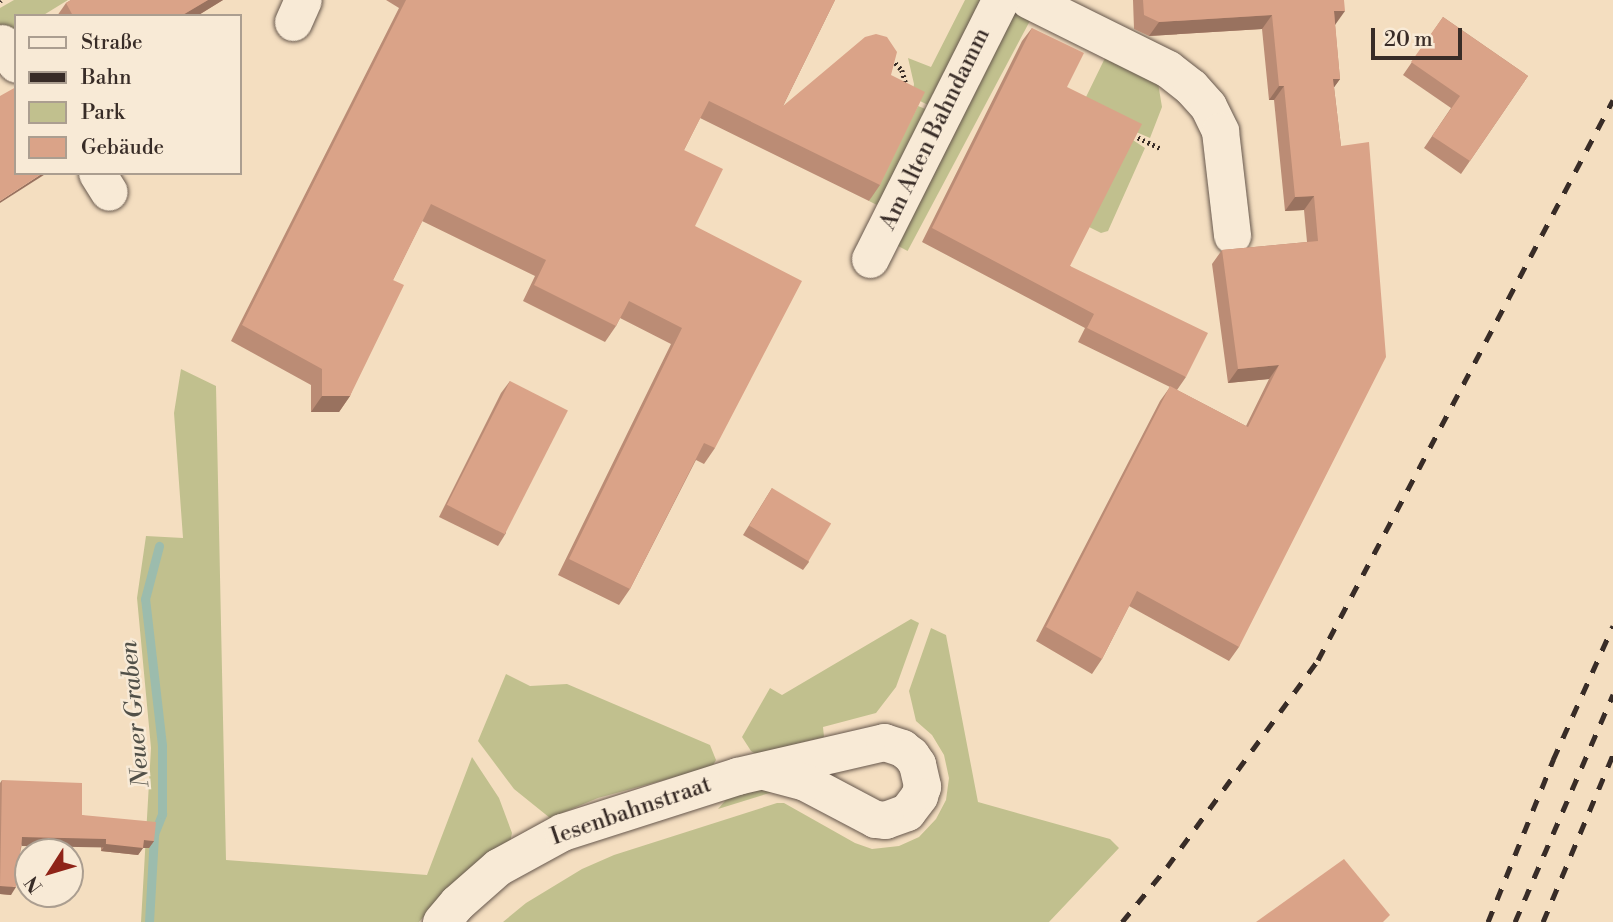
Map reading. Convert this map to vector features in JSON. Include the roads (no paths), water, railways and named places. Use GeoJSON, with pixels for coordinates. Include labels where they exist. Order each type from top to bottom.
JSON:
{"type":"FeatureCollection","features":[{"type":"Feature","properties":{"kind":"street","name":"Am Alten Bahndamm"},"geometry":{"type":"LineString","coordinates":[[870,259],[1000,0]]}},
{"type":"Feature","properties":{"kind":"street"},"geometry":{"type":"LineString","coordinates":[[1028,0],[1168,69],[1191,87],[1208,107],[1220,131],[1232,235]]}},
{"type":"Feature","properties":{"kind":"street","name":"Iesenbahnstraat"},"geometry":{"type":"LineString","coordinates":[[441,922],[457,903],[498,867],[562,832],[699,787],[764,771]]}},
{"type":"Feature","properties":{"kind":"waterway","name":"Neuer Graben"},"geometry":{"type":"LineString","coordinates":[[149,922],[154,834],[162,814],[162,745],[145,599],[159,546]]}},
{"type":"Feature","properties":{"kind":"railway"},"geometry":{"type":"LineString","coordinates":[[1122,922],[1167,867],[1318,660],[1613,100]]}},
{"type":"Feature","properties":{"kind":"railway"},"geometry":{"type":"LineString","coordinates":[[1488,922],[1553,760],[1613,626]]}},
{"type":"Feature","properties":{"kind":"railway"},"geometry":{"type":"LineString","coordinates":[[1515,922],[1613,694]]}},
{"type":"Feature","properties":{"kind":"railway"},"geometry":{"type":"LineString","coordinates":[[1543,922],[1613,755]]}}]}
